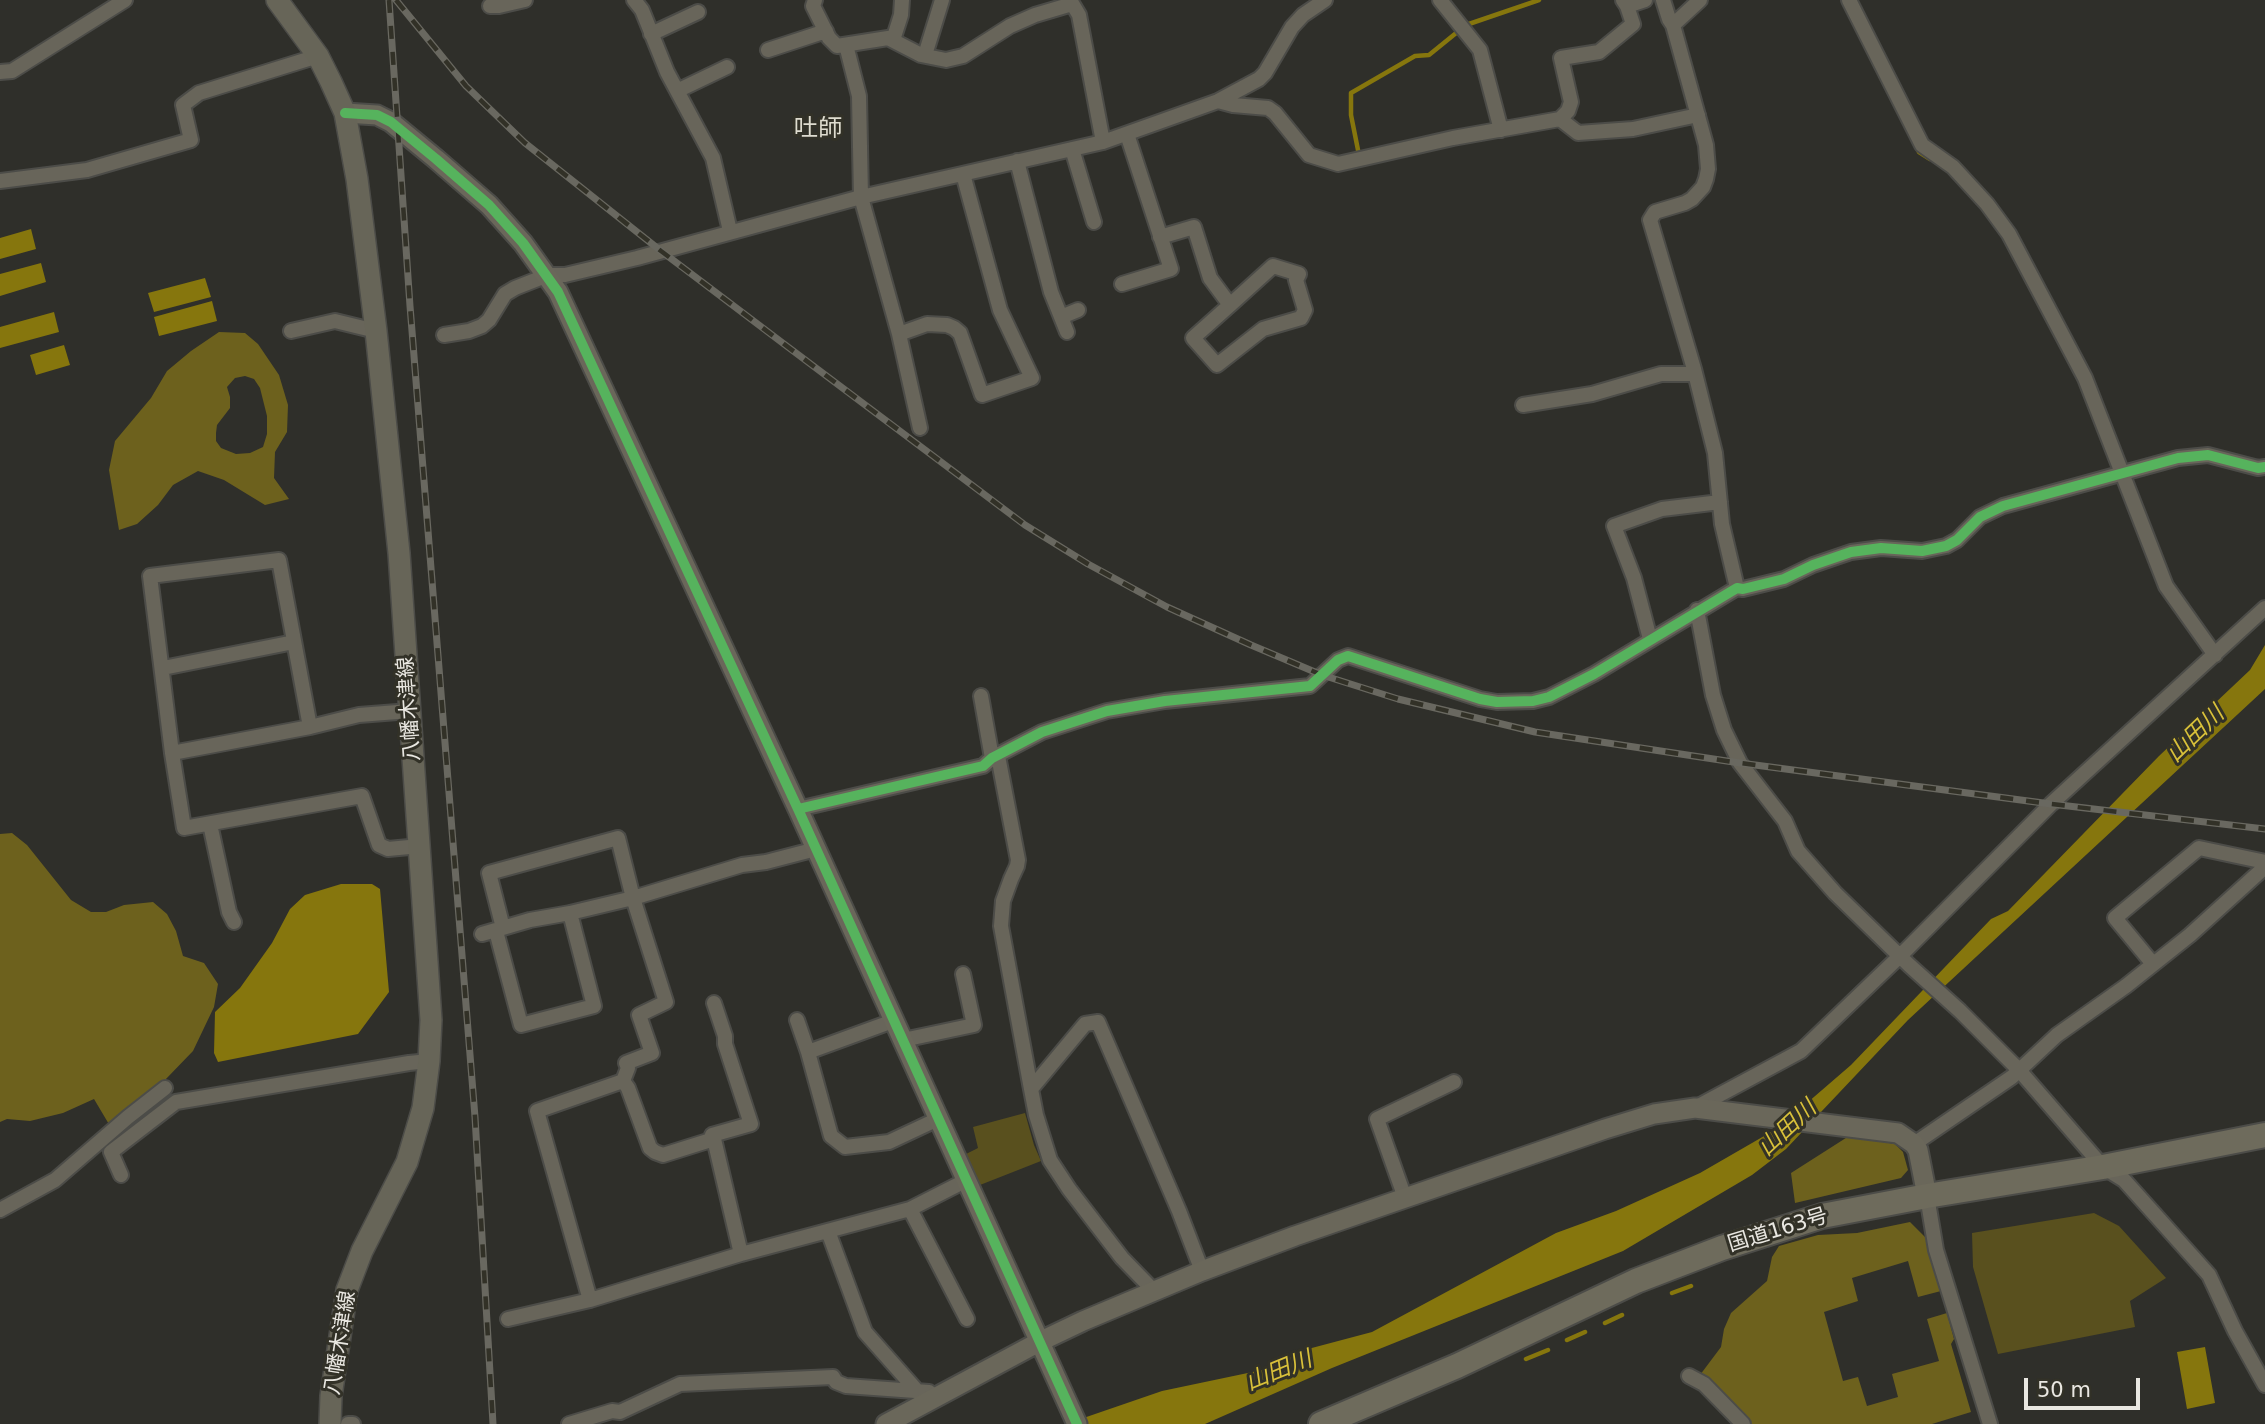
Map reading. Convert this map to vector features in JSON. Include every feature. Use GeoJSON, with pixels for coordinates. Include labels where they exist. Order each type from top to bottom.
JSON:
{"type":"FeatureCollection","features":[{"type":"Feature","properties":{"kind":"highway","name":"国道163号"},"geometry":{"type":"LineString","coordinates":[[1321,1424],[1457,1366],[1636,1281],[1722,1248],[1822,1216],[2104,1167],[2265,1135]]}},
{"type":"Feature","properties":{"kind":"main road","name":"八幡木津線"},"geometry":{"type":"LineString","coordinates":[[277,0],[318,55],[345,113],[357,179],[399,552],[432,1020],[423,1108],[407,1163],[362,1251],[347,1290],[331,1396],[330,1424]]}},
{"type":"Feature","properties":{"kind":"street"},"geometry":{"type":"LineString","coordinates":[[0,72],[12,71],[125,0]]}},
{"type":"Feature","properties":{"kind":"street"},"geometry":{"type":"LineString","coordinates":[[490,6],[525,0]]}},
{"type":"Feature","properties":{"kind":"street"},"geometry":{"type":"LineString","coordinates":[[634,0],[642,10],[667,72],[713,158],[730,231]]}},
{"type":"Feature","properties":{"kind":"street"},"geometry":{"type":"LineString","coordinates":[[815,0],[813,6],[832,42],[837,46],[883,38],[925,55],[946,60],[963,56],[1010,26],[1071,2],[1079,15],[1103,142]]}},
{"type":"Feature","properties":{"kind":"street"},"geometry":{"type":"LineString","coordinates":[[893,40],[901,15],[902,0]]}},
{"type":"Feature","properties":{"kind":"street"},"geometry":{"type":"LineString","coordinates":[[925,55],[942,0]]}},
{"type":"Feature","properties":{"kind":"street"},"geometry":{"type":"LineString","coordinates":[[444,335],[482,326],[489,320],[505,294],[548,275],[565,275],[636,258],[861,197],[1103,142],[1218,101],[1259,79],[1292,27],[1303,15],[1325,0]]}},
{"type":"Feature","properties":{"kind":"street"},"geometry":{"type":"LineString","coordinates":[[1440,0],[1480,50],[1501,130]]}},
{"type":"Feature","properties":{"kind":"street"},"geometry":{"type":"LineString","coordinates":[[1218,101],[1233,105],[1268,107],[1309,155],[1338,164],[1453,138],[1560,118],[1568,111],[1571,102],[1561,58],[1599,52],[1633,24],[1625,3],[1645,0]]}},
{"type":"Feature","properties":{"kind":"street"},"geometry":{"type":"LineString","coordinates":[[1663,0],[1668,19],[1673,25],[1706,145],[1708,169],[1703,187],[1692,199],[1685,204],[1655,212],[1650,220],[1715,453],[1722,524],[1737,588]]}},
{"type":"Feature","properties":{"kind":"street"},"geometry":{"type":"LineString","coordinates":[[1673,25],[1700,0]]}},
{"type":"Feature","properties":{"kind":"street"},"geometry":{"type":"LineString","coordinates":[[1849,0],[1922,145],[1953,167],[1987,204],[2009,234],[2085,378],[2166,586],[2215,655]]}},
{"type":"Feature","properties":{"kind":"street"},"geometry":{"type":"LineString","coordinates":[[651,34],[698,12]]}},
{"type":"Feature","properties":{"kind":"street"},"geometry":{"type":"LineString","coordinates":[[768,50],[826,31]]}},
{"type":"Feature","properties":{"kind":"street"},"geometry":{"type":"LineString","coordinates":[[846,45],[859,96],[861,197],[899,334],[920,429]]}},
{"type":"Feature","properties":{"kind":"street"},"geometry":{"type":"LineString","coordinates":[[0,181],[87,170],[191,140],[183,105],[199,93],[318,55]]}},
{"type":"Feature","properties":{"kind":"street"},"geometry":{"type":"LineString","coordinates":[[679,90],[726,67]]}},
{"type":"Feature","properties":{"kind":"street"},"geometry":{"type":"LineString","coordinates":[[345,113],[377,115],[391,122],[489,205],[523,243],[558,292],[798,809],[1073,1415]]}},
{"type":"Feature","properties":{"kind":"street"},"geometry":{"type":"LineString","coordinates":[[1560,118],[1578,133],[1633,130],[1698,115]]}},
{"type":"Feature","properties":{"kind":"street"},"geometry":{"type":"LineString","coordinates":[[1122,284],[1171,269],[1127,134]]}},
{"type":"Feature","properties":{"kind":"street"},"geometry":{"type":"LineString","coordinates":[[1072,149],[1094,222]]}},
{"type":"Feature","properties":{"kind":"street"},"geometry":{"type":"LineString","coordinates":[[1017,162],[1051,292],[1067,332]]}},
{"type":"Feature","properties":{"kind":"street"},"geometry":{"type":"LineString","coordinates":[[899,334],[927,324],[954,328],[960,333],[982,395],[1032,378],[1000,310],[963,174]]}},
{"type":"Feature","properties":{"kind":"street"},"geometry":{"type":"LineString","coordinates":[[1160,237],[1194,227],[1210,278],[1230,305]]}},
{"type":"Feature","properties":{"kind":"street"},"geometry":{"type":"LineString","coordinates":[[1273,266],[1299,274],[1296,280],[1305,310],[1301,318],[1262,329],[1217,365],[1193,338],[1230,305],[1273,266]]}},
{"type":"Feature","properties":{"kind":"street"},"geometry":{"type":"LineString","coordinates":[[1061,317],[1078,310]]}},
{"type":"Feature","properties":{"kind":"street"},"geometry":{"type":"LineString","coordinates":[[291,331],[335,321],[376,331]]}},
{"type":"Feature","properties":{"kind":"street"},"geometry":{"type":"LineString","coordinates":[[1523,405],[1592,394],[1661,374],[1695,374]]}},
{"type":"Feature","properties":{"kind":"street"},"geometry":{"type":"LineString","coordinates":[[798,809],[983,766],[1042,732],[1107,711],[1164,701],[1310,686],[1338,660],[1348,656],[1480,699],[1497,702],[1533,701],[1549,697],[1570,686],[1737,588],[1743,589],[1784,579],[1813,565],[1851,552],[1881,548],[1922,551],[1947,545],[1991,511],[2178,458],[2208,455],[2258,468],[2265,467]]}},
{"type":"Feature","properties":{"kind":"street"},"geometry":{"type":"LineString","coordinates":[[1650,639],[1634,578],[1614,526],[1662,509],[1720,502]]}},
{"type":"Feature","properties":{"kind":"street"},"geometry":{"type":"LineString","coordinates":[[310,727],[279,560],[150,576],[184,828],[362,796],[379,845],[388,849],[420,846]]}},
{"type":"Feature","properties":{"kind":"street"},"geometry":{"type":"LineString","coordinates":[[1695,1108],[1801,1051],[1905,960],[2051,804],[2265,608]]}},
{"type":"Feature","properties":{"kind":"street"},"geometry":{"type":"LineString","coordinates":[[1697,610],[1713,695],[1724,730],[1740,763],[1785,821],[1798,851],[1835,893],[2019,1070],[2104,1167],[2124,1180],[2209,1275],[2261,1369],[2265,1385]]}},
{"type":"Feature","properties":{"kind":"street"},"geometry":{"type":"LineString","coordinates":[[163,668],[294,642]]}},
{"type":"Feature","properties":{"kind":"street"},"geometry":{"type":"LineString","coordinates":[[981,696],[1018,860],[1003,901],[1001,926],[1036,1115],[1050,1160],[1083,1210],[1122,1258],[1154,1291]]}},
{"type":"Feature","properties":{"kind":"street"},"geometry":{"type":"LineString","coordinates":[[172,753],[359,715],[410,711]]}},
{"type":"Feature","properties":{"kind":"street"},"geometry":{"type":"LineString","coordinates":[[210,824],[229,912],[234,922]]}},
{"type":"Feature","properties":{"kind":"street"},"geometry":{"type":"LineString","coordinates":[[570,913],[594,1006],[521,1025],[494,931],[489,873],[618,838],[633,898],[666,1002],[639,1015],[652,1053],[626,1063],[628,1068],[623,1081],[537,1111],[590,1300]]}},
{"type":"Feature","properties":{"kind":"street"},"geometry":{"type":"LineString","coordinates":[[2153,964],[2115,918],[2199,848],[2265,864]]}},
{"type":"Feature","properties":{"kind":"street"},"geometry":{"type":"LineString","coordinates":[[494,931],[530,920],[633,898],[742,865],[766,862],[816,849]]}},
{"type":"Feature","properties":{"kind":"street"},"geometry":{"type":"LineString","coordinates":[[1914,1143],[2012,1077],[2057,1035],[2126,986],[2190,935],[2265,864]]}},
{"type":"Feature","properties":{"kind":"street"},"geometry":{"type":"LineString","coordinates":[[902,1040],[974,1025],[963,974]]}},
{"type":"Feature","properties":{"kind":"street"},"geometry":{"type":"LineString","coordinates":[[714,1003],[751,1124],[712,1135],[741,1254]]}},
{"type":"Feature","properties":{"kind":"street"},"geometry":{"type":"LineString","coordinates":[[797,1020],[831,1136],[845,1147],[889,1142],[938,1119]]}},
{"type":"Feature","properties":{"kind":"street"},"geometry":{"type":"LineString","coordinates":[[808,1052],[893,1021]]}},
{"type":"Feature","properties":{"kind":"street"},"geometry":{"type":"LineString","coordinates":[[1031,1089],[1081,1028],[1098,1022],[1202,1271]]}},
{"type":"Feature","properties":{"kind":"street"},"geometry":{"type":"LineString","coordinates":[[121,1175],[111,1152],[176,1102],[429,1061]]}},
{"type":"Feature","properties":{"kind":"street"},"geometry":{"type":"LineString","coordinates":[[623,1081],[650,1148],[655,1152],[663,1155],[714,1139]]}},
{"type":"Feature","properties":{"kind":"street"},"geometry":{"type":"LineString","coordinates":[[1405,1198],[1377,1119],[1454,1082]]}},
{"type":"Feature","properties":{"kind":"street"},"geometry":{"type":"LineString","coordinates":[[0,1210],[55,1180],[128,1116],[165,1088]]}},
{"type":"Feature","properties":{"kind":"street"},"geometry":{"type":"LineString","coordinates":[[886,1424],[926,1395],[1202,1271],[1295,1236],[1605,1129],[1654,1114],[1695,1108],[1898,1133],[1914,1143],[1918,1150],[1936,1250],[1990,1424]]}},
{"type":"Feature","properties":{"kind":"street"},"geometry":{"type":"LineString","coordinates":[[508,1319],[590,1300],[741,1254],[910,1209],[965,1181]]}},
{"type":"Feature","properties":{"kind":"street"},"geometry":{"type":"LineString","coordinates":[[910,1209],[967,1319]]}},
{"type":"Feature","properties":{"kind":"street"},"geometry":{"type":"LineString","coordinates":[[828,1231],[865,1332],[926,1395]]}},
{"type":"Feature","properties":{"kind":"street"},"geometry":{"type":"LineString","coordinates":[[1689,1376],[1704,1384],[1744,1424]]}},
{"type":"Feature","properties":{"kind":"street"},"geometry":{"type":"LineString","coordinates":[[569,1424],[611,1411],[620,1412],[680,1384],[833,1377],[836,1382],[846,1386],[926,1395]]}},
{"type":"Feature","properties":{"kind":"shaded area"},"geometry":{"type":"Polygon","coordinates":[[[219,332],[245,333],[258,344],[279,375],[288,405],[287,432],[275,452],[274,478],[289,499],[265,505],[224,480],[198,471],[173,485],[158,505],[137,524],[119,530],[109,470],[115,441],[151,398],[167,371],[219,332]],[[245,376],[235,378],[227,387],[230,408],[217,425],[216,441],[221,448],[236,454],[250,453],[263,447],[267,434],[267,416],[260,388],[254,379],[245,376]]]}},
{"type":"Feature","properties":{"kind":"shaded area"},"geometry":{"type":"Polygon","coordinates":[[[12,833],[27,845],[71,900],[91,912],[106,912],[124,905],[153,902],[167,914],[176,931],[183,956],[204,963],[218,984],[214,1007],[193,1051],[165,1080],[110,1126],[94,1099],[63,1113],[30,1121],[7,1119],[0,1122],[0,834],[12,833]]]}},
{"type":"Feature","properties":{"kind":"shaded area"},"geometry":{"type":"Polygon","coordinates":[[[1025,1113],[1041,1161],[980,1185],[966,1154],[978,1148],[973,1127],[1025,1113]]]}},
{"type":"Feature","properties":{"kind":"shaded area"},"geometry":{"type":"Polygon","coordinates":[[[1849,1136],[1895,1144],[1903,1152],[1908,1170],[1901,1178],[1795,1203],[1791,1173],[1849,1136]]]}},
{"type":"Feature","properties":{"kind":"shaded area"},"geometry":{"type":"Polygon","coordinates":[[[2094,1213],[2119,1226],[2166,1278],[2130,1301],[2135,1327],[1998,1354],[1973,1267],[1972,1233],[2094,1213]]]}},
{"type":"Feature","properties":{"kind":"shaded area"},"geometry":{"type":"Polygon","coordinates":[[[1910,1222],[1928,1240],[1941,1291],[1918,1297],[1908,1261],[1852,1278],[1858,1301],[1824,1312],[1843,1381],[1858,1377],[1867,1406],[1898,1397],[1892,1374],[1939,1361],[1927,1319],[1947,1313],[1954,1339],[1951,1344],[1971,1412],[1932,1424],[1749,1424],[1700,1375],[1721,1347],[1724,1329],[1731,1313],[1767,1281],[1772,1257],[1779,1246],[1818,1235],[1857,1233],[1910,1222]]]}},
{"type":"Feature","properties":{"kind":"water"},"geometry":{"type":"Polygon","coordinates":[[[31,229],[36,249],[0,259],[0,238],[31,229]]]}},
{"type":"Feature","properties":{"kind":"water"},"geometry":{"type":"Polygon","coordinates":[[[41,263],[46,282],[0,296],[0,274],[41,263]]]}},
{"type":"Feature","properties":{"kind":"water"},"geometry":{"type":"Polygon","coordinates":[[[205,278],[211,297],[154,312],[148,293],[205,278]]]}},
{"type":"Feature","properties":{"kind":"water"},"geometry":{"type":"Polygon","coordinates":[[[212,301],[217,321],[159,336],[154,317],[212,301]]]}},
{"type":"Feature","properties":{"kind":"water"},"geometry":{"type":"Polygon","coordinates":[[[54,312],[59,332],[0,348],[0,327],[54,312]]]}},
{"type":"Feature","properties":{"kind":"water"},"geometry":{"type":"Polygon","coordinates":[[[64,345],[70,365],[36,375],[30,355],[64,345]]]}},
{"type":"Feature","properties":{"kind":"water","name":"山田川"},"geometry":{"type":"Polygon","coordinates":[[[2265,645],[2265,689],[1908,1020],[1786,1149],[1752,1175],[1623,1251],[1332,1368],[1205,1424],[1066,1424],[1162,1391],[1262,1370],[1308,1349],[1372,1332],[1556,1233],[1616,1211],[1700,1173],[1778,1128],[1851,1065],[1991,919],[2008,911],[2159,756],[2250,670],[2265,645]]]}},
{"type":"Feature","properties":{"kind":"water"},"geometry":{"type":"Polygon","coordinates":[[[341,884],[372,884],[380,889],[389,992],[358,1034],[218,1062],[214,1053],[215,1012],[240,988],[272,943],[290,909],[305,895],[341,884]]]}},
{"type":"Feature","properties":{"kind":"water"},"geometry":{"type":"Polygon","coordinates":[[[2205,1347],[2215,1403],[2187,1409],[2177,1352],[2205,1347]]]}},
{"type":"Feature","properties":{"kind":"waterway"},"geometry":{"type":"LineString","coordinates":[[1359,155],[1351,115],[1351,93],[1415,56],[1429,55],[1466,25],[1539,0]]}},
{"type":"Feature","properties":{"kind":"waterway"},"geometry":{"type":"LineString","coordinates":[[1916,146],[1919,152],[1930,159]]}},
{"type":"Feature","properties":{"kind":"waterway"},"geometry":{"type":"LineString","coordinates":[[1672,1293],[1691,1286]]}},
{"type":"Feature","properties":{"kind":"waterway"},"geometry":{"type":"LineString","coordinates":[[1605,1323],[1622,1315]]}},
{"type":"Feature","properties":{"kind":"waterway"},"geometry":{"type":"LineString","coordinates":[[1567,1340],[1585,1332]]}},
{"type":"Feature","properties":{"kind":"waterway"},"geometry":{"type":"LineString","coordinates":[[1526,1359],[1548,1350]]}},
{"type":"Feature","properties":{"kind":"railway"},"geometry":{"type":"LineString","coordinates":[[389,0],[410,306],[475,1117],[493,1424]]}},
{"type":"Feature","properties":{"kind":"railway"},"geometry":{"type":"LineString","coordinates":[[396,0],[466,86],[525,143],[784,344],[1025,525],[1088,564],[1167,607],[1251,645],[1322,675],[1398,699],[1535,732],[1740,763],[2265,829]]}},
{"type":"Feature","properties":{"kind":"cycle path"},"geometry":{"type":"LineString","coordinates":[[345,113],[377,115],[391,122],[436,159],[489,205],[523,243],[558,292],[798,809],[1077,1424]]}},
{"type":"Feature","properties":{"kind":"cycle path"},"geometry":{"type":"LineString","coordinates":[[798,809],[983,766],[992,758],[1042,732],[1107,711],[1165,701],[1310,686],[1338,660],[1348,656],[1480,699],[1497,702],[1533,701],[1549,697],[1594,674],[1737,588],[1743,589],[1784,579],[1813,565],[1851,552],[1881,548],[1922,551],[1946,546],[1957,540],[1980,517],[2003,506],[2178,458],[2208,455],[2258,468],[2265,467]]}},
{"type":"Feature","properties":{"kind":"district","name":"吐師"},"geometry":{"type":"Point","coordinates":[818,130]}}]}
